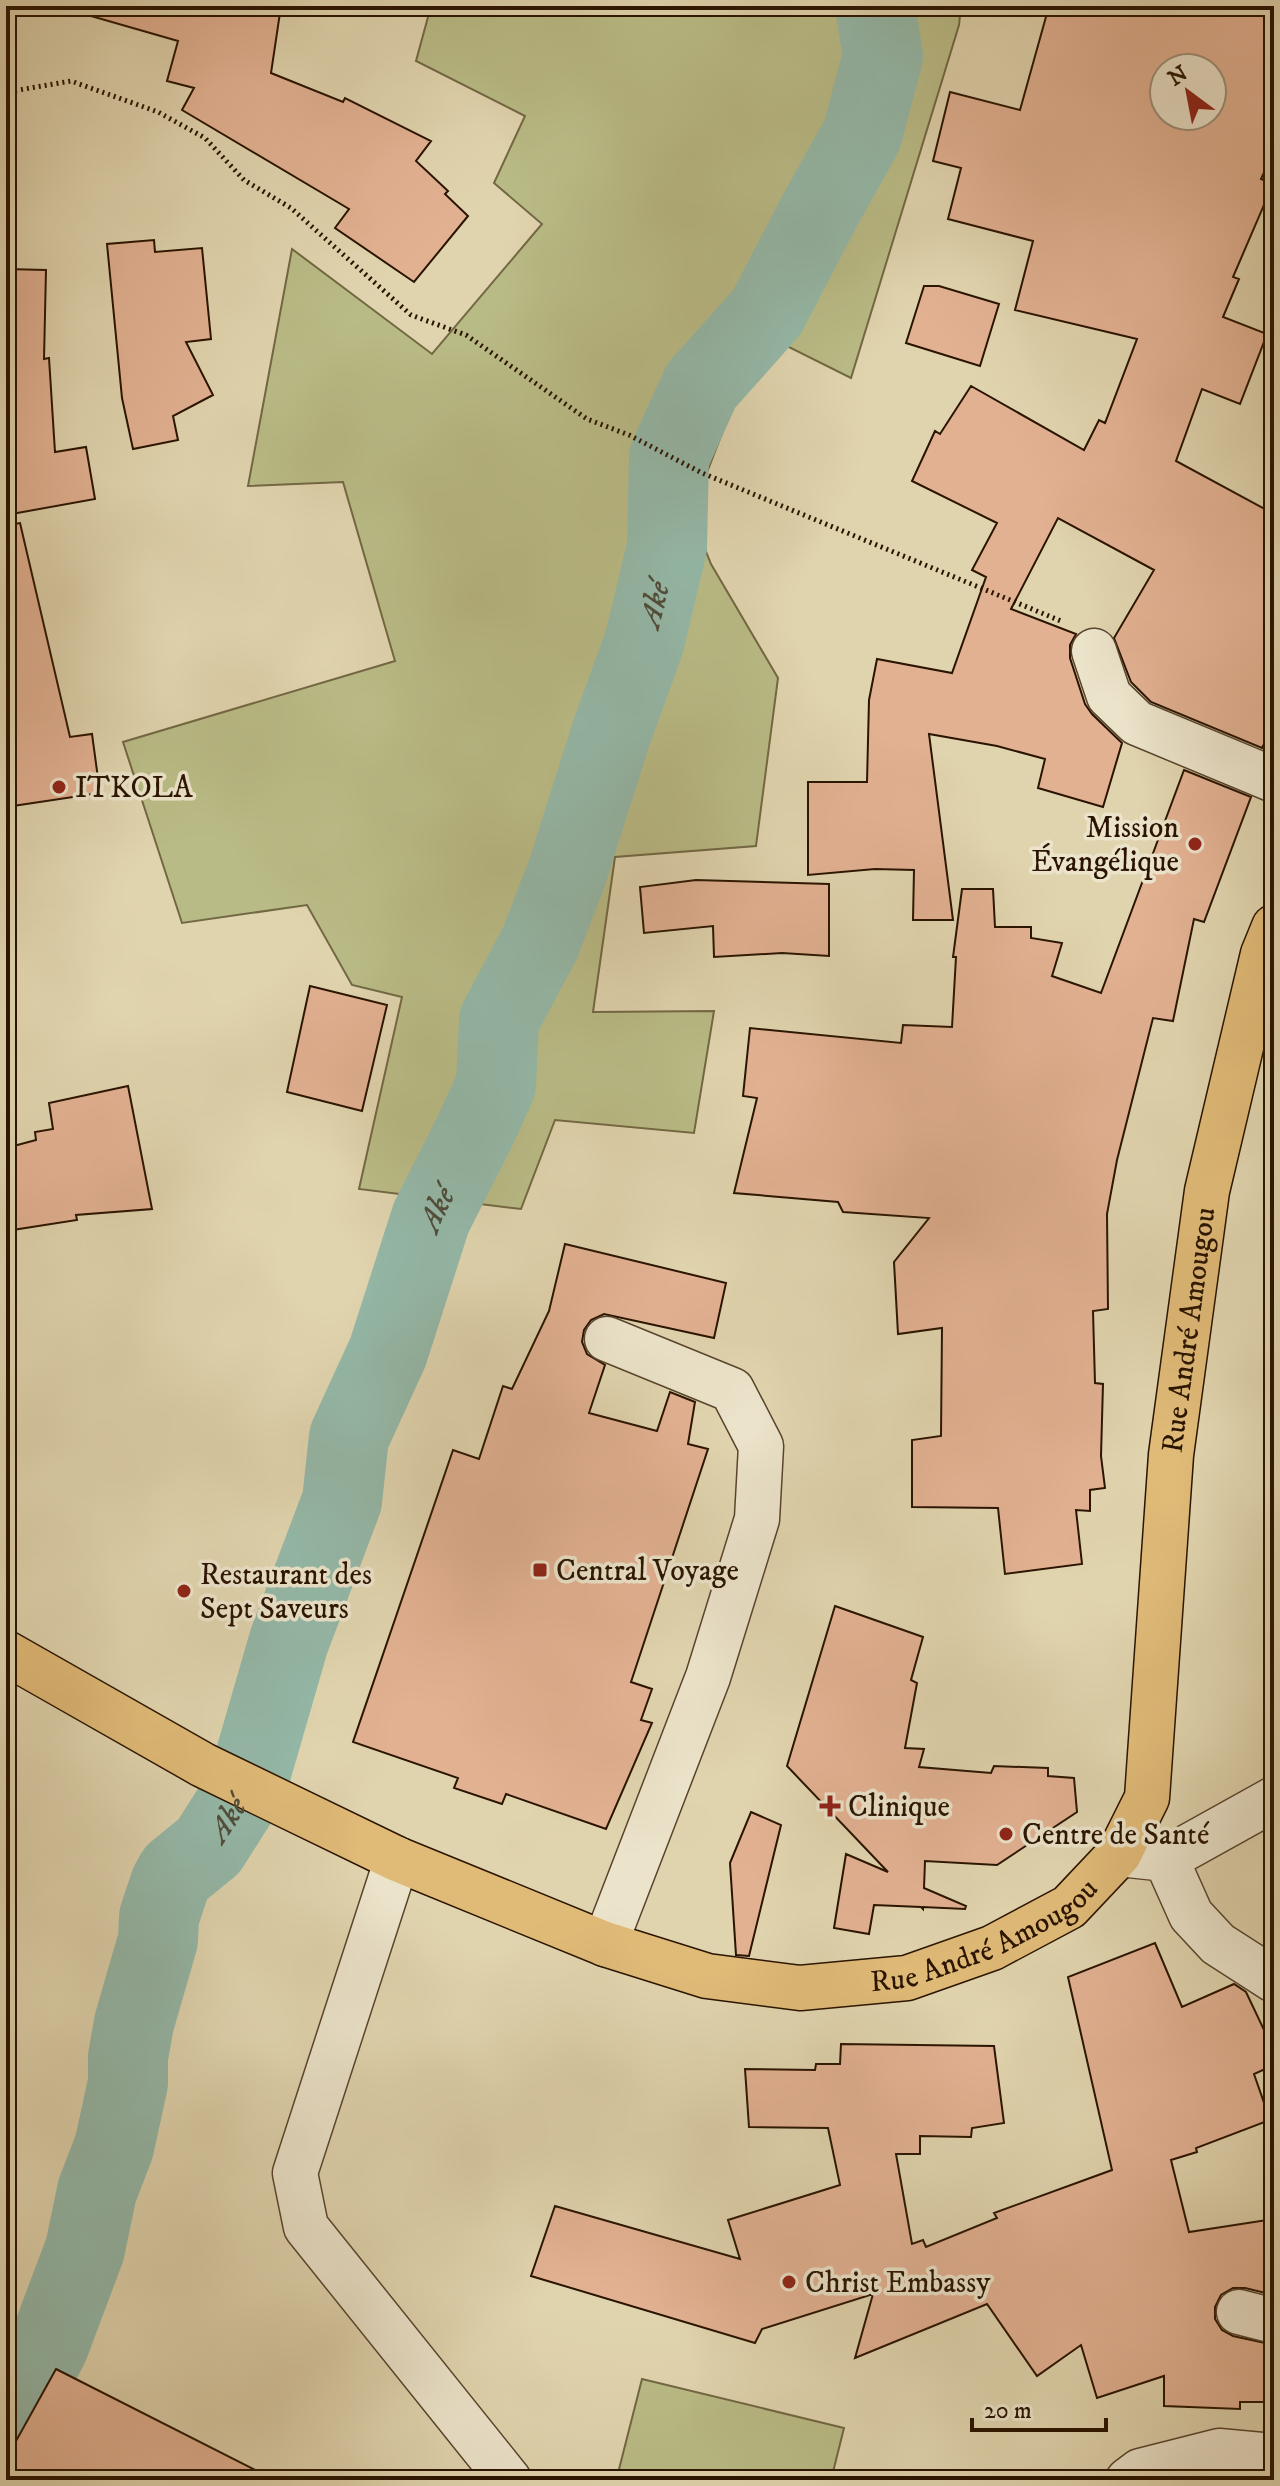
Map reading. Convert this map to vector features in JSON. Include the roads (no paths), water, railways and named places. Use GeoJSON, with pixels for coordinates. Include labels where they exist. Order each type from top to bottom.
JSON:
{"type":"FeatureCollection","features":[{"type":"Feature","properties":{"kind":"main road","name":"Rue André Amougou"},"geometry":{"type":"LineString","coordinates":[[6,1653],[203,1765],[397,1859],[605,1944],[707,1976],[800,1988],[907,1978],[992,1948],[1069,1907],[1119,1854],[1147,1798],[1171,1455],[1207,1191],[1263,954],[1274,927]]}},
{"type":"Feature","properties":{"kind":"street"},"geometry":{"type":"LineString","coordinates":[[1094,651],[1109,696],[1137,723],[1274,780]]}},
{"type":"Feature","properties":{"kind":"street"},"geometry":{"type":"LineString","coordinates":[[605,1944],[708,1677],[757,1519],[761,1446],[732,1390],[607,1339]]}},
{"type":"Feature","properties":{"kind":"street"},"geometry":{"type":"LineString","coordinates":[[1119,1854],[1166,1859],[1274,1799]]}},
{"type":"Feature","properties":{"kind":"street"},"geometry":{"type":"LineString","coordinates":[[397,1859],[295,2173],[306,2227],[509,2480]]}},
{"type":"Feature","properties":{"kind":"street"},"geometry":{"type":"LineString","coordinates":[[1166,1859],[1191,1915],[1218,1944],[1274,1980]]}},
{"type":"Feature","properties":{"kind":"street"},"geometry":{"type":"LineString","coordinates":[[1128,2480],[1140,2471],[1219,2451],[1274,2456]]}},
{"type":"Feature","properties":{"kind":"waterway","name":"Aké"},"geometry":{"type":"LineString","coordinates":[[6,2428],[49,2345],[85,2249],[97,2191],[114,2147],[128,2083],[128,2057],[134,2023],[158,1940],[159,1917],[170,1884],[176,1873],[209,1846],[247,1786],[289,1641],[342,1501],[349,1437],[388,1352],[431,1218],[496,1085],[499,1020],[540,943],[567,873],[612,731],[644,643],[667,547],[669,457],[701,386],[767,312],[862,135],[883,56],[875,6]]}},
{"type":"Feature","properties":{"kind":"place","name":"ITKOLA"},"geometry":{"type":"Point","coordinates":[59,787]}},
{"type":"Feature","properties":{"kind":"place","name":"Mission Évangélique"},"geometry":{"type":"Point","coordinates":[1195,844]}},
{"type":"Feature","properties":{"kind":"place","name":"Central Voyage"},"geometry":{"type":"Point","coordinates":[540,1570]}},
{"type":"Feature","properties":{"kind":"place","name":"Restaurant des Sept Saveurs"},"geometry":{"type":"Point","coordinates":[184,1591]}},
{"type":"Feature","properties":{"kind":"place","name":"Clinique"},"geometry":{"type":"Point","coordinates":[830,1806]}},
{"type":"Feature","properties":{"kind":"place","name":"Centre de Santé"},"geometry":{"type":"Point","coordinates":[1006,1834]}},
{"type":"Feature","properties":{"kind":"place","name":"Christ Embassy"},"geometry":{"type":"Point","coordinates":[789,2282]}}]}
